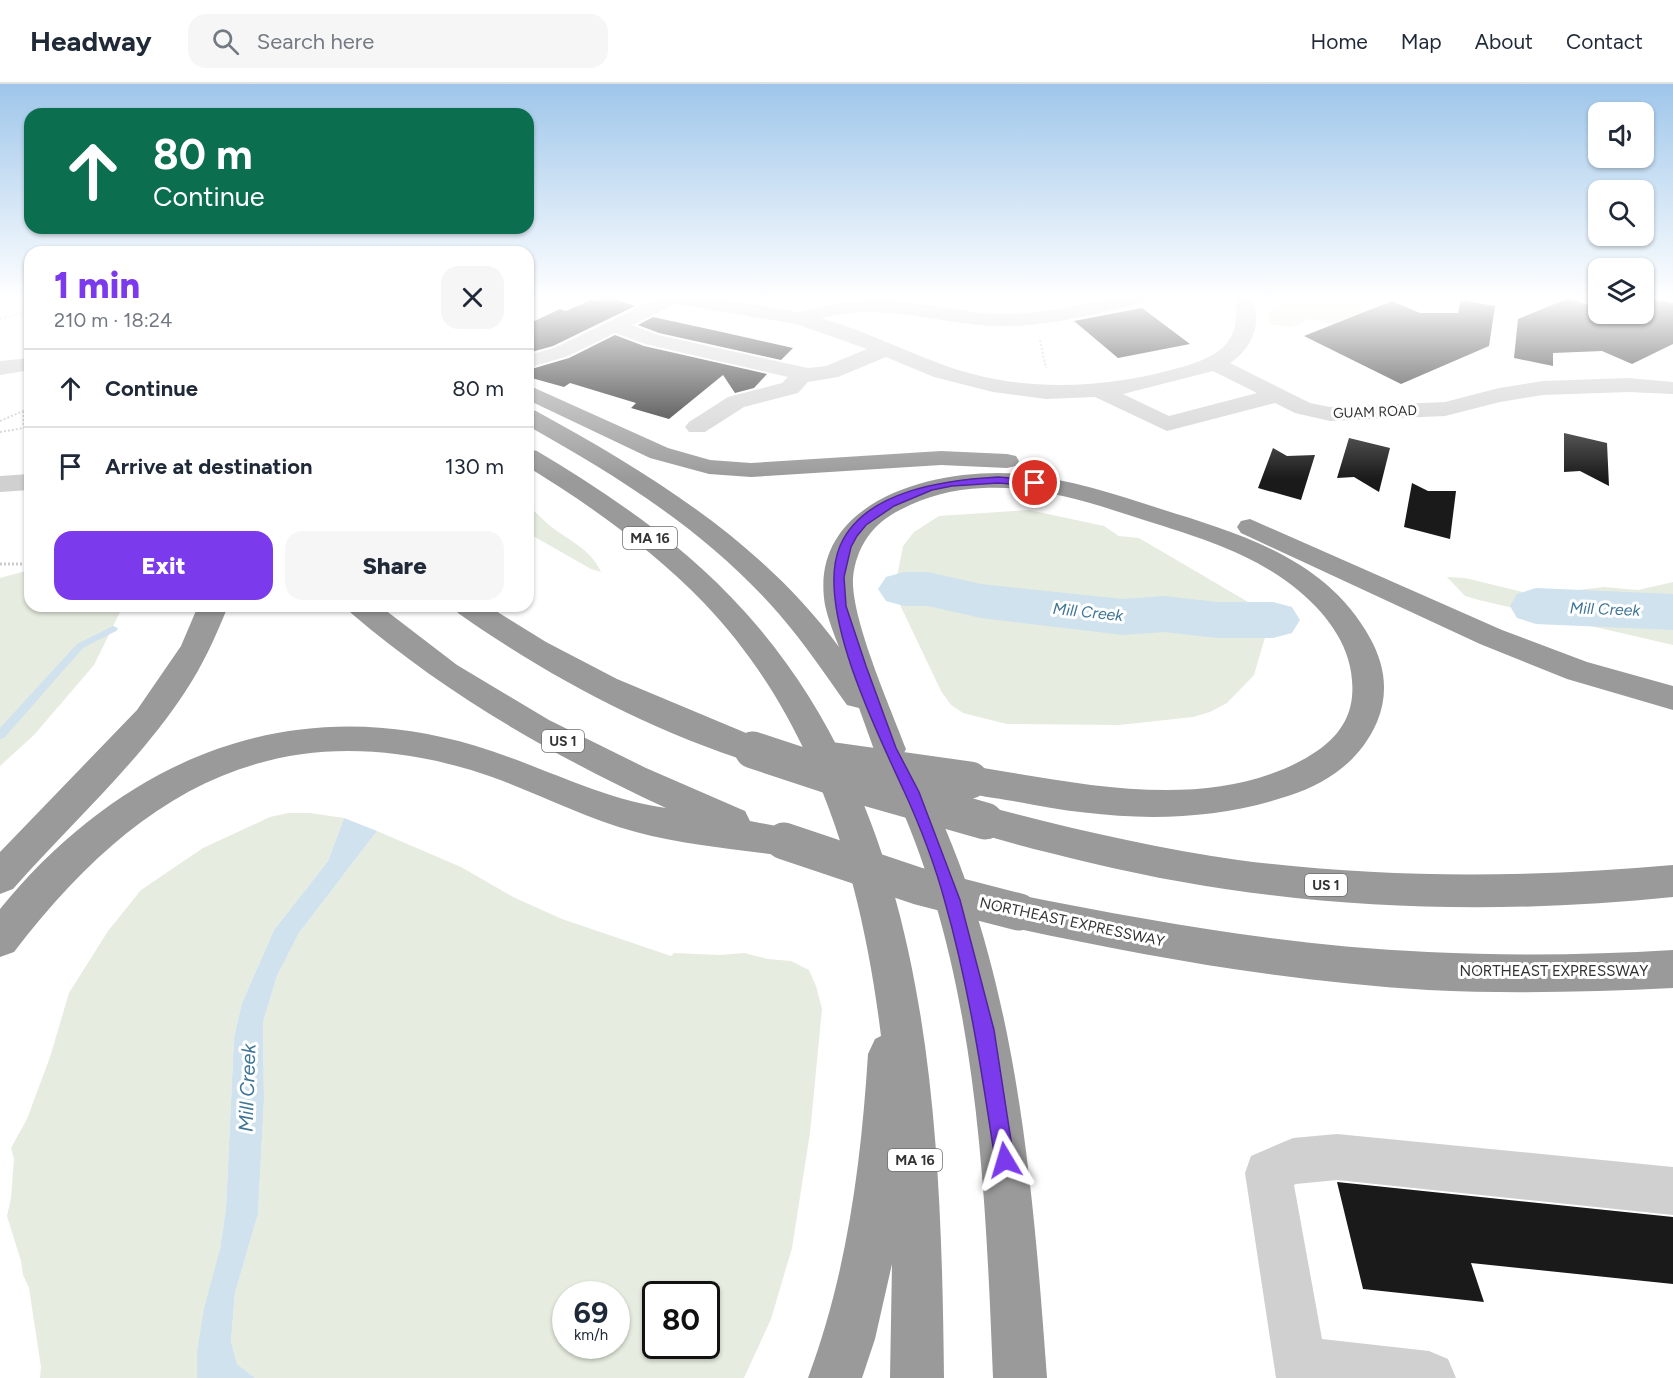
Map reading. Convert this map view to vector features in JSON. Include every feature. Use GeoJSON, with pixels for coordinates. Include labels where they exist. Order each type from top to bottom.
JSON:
{"type":"FeatureCollection","features":[{"type":"Feature","properties":{"kind":"highway"},"geometry":{"type":"LineString","coordinates":[[534,395],[659,453],[709,467],[752,470],[905,459],[971,458],[1053,468],[1106,479],[1267,533],[1464,625],[1549,661],[1673,698]]}},
{"type":"Feature","properties":{"kind":"highway","name":"MA 16"},"geometry":{"type":"LineString","coordinates":[[534,420],[655,491],[741,557],[796,612],[868,712],[889,748],[916,802],[952,900],[985,1030],[1008,1183],[1020,1378]]}},
{"type":"Feature","properties":{"kind":"highway","name":"MA 16"},"geometry":{"type":"LineString","coordinates":[[534,460],[655,542],[713,594],[754,642],[788,692],[827,763],[859,841],[888,944],[901,1011],[911,1100],[919,1276],[917,1378]]}},
{"type":"Feature","properties":{"kind":"highway"},"geometry":{"type":"LineString","coordinates":[[753,750],[970,780],[1051,794],[1126,802],[1211,799],[1277,786],[1305,775],[1348,746],[1362,725],[1370,703],[1370,679],[1366,657],[1342,616],[1313,586],[1279,563],[1232,541],[1121,503],[1072,490],[998,480],[952,483],[909,495],[874,513],[852,535],[840,562],[838,591],[840,606],[889,748]]}},
{"type":"Feature","properties":{"kind":"highway"},"geometry":{"type":"LineString","coordinates":[[0,878],[138,730],[183,668],[210,612]]}},
{"type":"Feature","properties":{"kind":"highway","name":"NORTHEAST EXPRESSWAY"},"geometry":{"type":"LineString","coordinates":[[369,612],[425,658],[537,728],[655,787],[784,841],[897,880],[1019,912],[1182,944],[1339,964],[1418,970],[1530,973],[1673,969]]}},
{"type":"Feature","properties":{"kind":"highway","name":"US 1"},"geometry":{"type":"LineString","coordinates":[[478,612],[554,660],[601,684],[668,716],[753,750],[865,787],[985,822],[1179,866],[1313,885],[1491,892],[1615,887],[1673,881]]}},
{"type":"Feature","properties":{"kind":"highway"},"geometry":{"type":"LineString","coordinates":[[0,939],[54,873],[94,837],[135,806],[221,763],[260,749],[302,740],[364,739],[453,753],[634,817],[784,841]]}},
{"type":"Feature","properties":{"kind":"highway"},"geometry":{"type":"LineString","coordinates":[[835,1378],[864,1279],[879,1200],[887,1120],[890,1048],[888,944]]}},
{"type":"Feature","properties":{"kind":"street"},"geometry":{"type":"LineString","coordinates":[[734,358],[803,374],[825,374],[865,358]]}},
{"type":"Feature","properties":{"kind":"street"},"geometry":{"type":"LineString","coordinates":[[909,358],[961,378],[1004,387],[1051,392],[1102,392],[1130,387],[1214,363],[1221,358]]}},
{"type":"Feature","properties":{"kind":"street","name":"GUAM ROAD"},"geometry":{"type":"LineString","coordinates":[[1214,363],[1308,410],[1330,414],[1435,410],[1543,388],[1628,385],[1672,388]]}},
{"type":"Feature","properties":{"kind":"street"},"geometry":{"type":"LineString","coordinates":[[0,368],[24,365]]}},
{"type":"Feature","properties":{"kind":"street"},"geometry":{"type":"LineString","coordinates":[[697,427],[736,402],[790,388],[803,374]]}},
{"type":"Feature","properties":{"kind":"street"},"geometry":{"type":"LineString","coordinates":[[1102,392],[1167,424],[1277,395]]}},
{"type":"Feature","properties":{"kind":"street"},"geometry":{"type":"LineString","coordinates":[[0,484],[24,482]]}},
{"type":"Feature","properties":{"kind":"street"},"geometry":{"type":"LineString","coordinates":[[1430,1378],[1301,1370],[1268,1173],[1293,1161],[1314,1157],[1337,1157],[1673,1191]]}},
{"type":"Feature","properties":{"kind":"path"},"geometry":{"type":"LineString","coordinates":[[1044,358],[1051,392]]}},
{"type":"Feature","properties":{"kind":"path"},"geometry":{"type":"LineString","coordinates":[[0,421],[23,411],[24,428],[0,432]]}},
{"type":"Feature","properties":{"kind":"path"},"geometry":{"type":"LineString","coordinates":[[0,564],[24,564]]}},
{"type":"Feature","properties":{"kind":"shaded area"},"geometry":{"type":"Polygon","coordinates":[[[1029,510],[1104,526],[1119,536],[1139,538],[1260,609],[1266,620],[1266,634],[1254,675],[1227,703],[1210,712],[1193,717],[1119,725],[1007,724],[963,713],[951,705],[941,691],[901,607],[895,587],[903,546],[914,532],[939,516],[1029,510]]]}},
{"type":"Feature","properties":{"kind":"shaded area"},"geometry":{"type":"Polygon","coordinates":[[[534,511],[585,551],[601,572],[591,569],[534,536],[534,511]]]}},
{"type":"Feature","properties":{"kind":"shaded area"},"geometry":{"type":"Polygon","coordinates":[[[24,572],[24,612],[120,612],[94,665],[34,735],[0,766],[0,578],[24,572]]]}},
{"type":"Feature","properties":{"kind":"shaded area"},"geometry":{"type":"Polygon","coordinates":[[[1447,577],[1465,578],[1535,595],[1604,587],[1638,590],[1673,582],[1673,645],[1465,596],[1447,577]]]}},
{"type":"Feature","properties":{"kind":"shaded area"},"geometry":{"type":"Polygon","coordinates":[[[288,813],[310,813],[344,818],[328,861],[274,930],[242,1003],[234,1037],[226,1208],[220,1249],[197,1351],[197,1378],[40,1378],[41,1367],[29,1288],[23,1275],[7,1216],[14,1159],[11,1148],[27,1119],[50,1057],[69,993],[108,931],[141,890],[203,848],[270,817],[288,813]]]}},
{"type":"Feature","properties":{"kind":"shaded area"},"geometry":{"type":"Polygon","coordinates":[[[377,831],[461,867],[513,897],[562,919],[671,956],[674,953],[720,955],[744,953],[768,959],[791,961],[809,970],[822,1009],[810,1133],[792,1248],[771,1319],[744,1378],[255,1378],[237,1364],[231,1341],[235,1293],[258,1214],[264,1100],[263,1022],[277,976],[299,933],[377,831]]]}},
{"type":"Feature","properties":{"kind":"water"},"geometry":{"type":"Polygon","coordinates":[[[344,818],[377,831],[299,933],[277,976],[263,1022],[264,1100],[258,1214],[235,1293],[231,1341],[237,1364],[255,1378],[197,1378],[197,1351],[204,1309],[220,1249],[226,1208],[234,1037],[242,1003],[274,930],[328,861],[344,818]]]}},
{"type":"Feature","properties":{"kind":"building"},"geometry":{"type":"Polygon","coordinates":[[[568,358],[698,358],[767,374],[754,388],[735,393],[723,375],[669,419],[631,408],[636,403],[570,383],[564,387],[534,379],[534,368],[568,358]]]}},
{"type":"Feature","properties":{"kind":"building"},"geometry":{"type":"Polygon","coordinates":[[[1349,358],[1460,358],[1401,384],[1349,358]]]}},
{"type":"Feature","properties":{"kind":"building"},"geometry":{"type":"Polygon","coordinates":[[[1516,358],[1553,358],[1553,366],[1516,358]]]}},
{"type":"Feature","properties":{"kind":"building"},"geometry":{"type":"Polygon","coordinates":[[[1619,358],[1644,358],[1632,364],[1619,358]]]}},
{"type":"Feature","properties":{"kind":"building"},"geometry":{"type":"Polygon","coordinates":[[[1564,433],[1607,443],[1609,486],[1580,471],[1564,472],[1564,433]]]}},
{"type":"Feature","properties":{"kind":"building"},"geometry":{"type":"Polygon","coordinates":[[[1349,438],[1390,448],[1379,492],[1354,477],[1337,478],[1349,438]]]}},
{"type":"Feature","properties":{"kind":"building"},"geometry":{"type":"Polygon","coordinates":[[[1273,448],[1287,456],[1315,455],[1301,500],[1258,488],[1273,448]]]}},
{"type":"Feature","properties":{"kind":"building"},"geometry":{"type":"Polygon","coordinates":[[[1412,483],[1428,491],[1456,491],[1450,539],[1404,527],[1412,483]]]}},
{"type":"Feature","properties":{"kind":"building"},"geometry":{"type":"Polygon","coordinates":[[[1337,1182],[1673,1217],[1673,1284],[1471,1263],[1484,1302],[1363,1289],[1337,1182]]]}},
{"type":"Feature","properties":{"kind":"waterway","name":"Mill Creek"},"geometry":{"type":"LineString","coordinates":[[904,589],[928,589],[981,601],[1123,617],[1164,614],[1217,620],[1273,620]]}},
{"type":"Feature","properties":{"kind":"waterway","name":"Mill Creek"},"geometry":{"type":"LineString","coordinates":[[1536,606],[1673,612]]}},
{"type":"Feature","properties":{"kind":"waterway"},"geometry":{"type":"LineString","coordinates":[[0,735],[80,646],[113,629]]}},
{"type":"Feature","properties":{"kind":"route"},"geometry":{"type":"LineString","coordinates":[[1005,1160],[985,1030],[952,900],[912,792],[889,748],[845,625],[840,606],[838,577],[840,562],[852,535],[874,513],[890,504],[929,488],[952,483],[973,480],[1035,483]]}}]}
